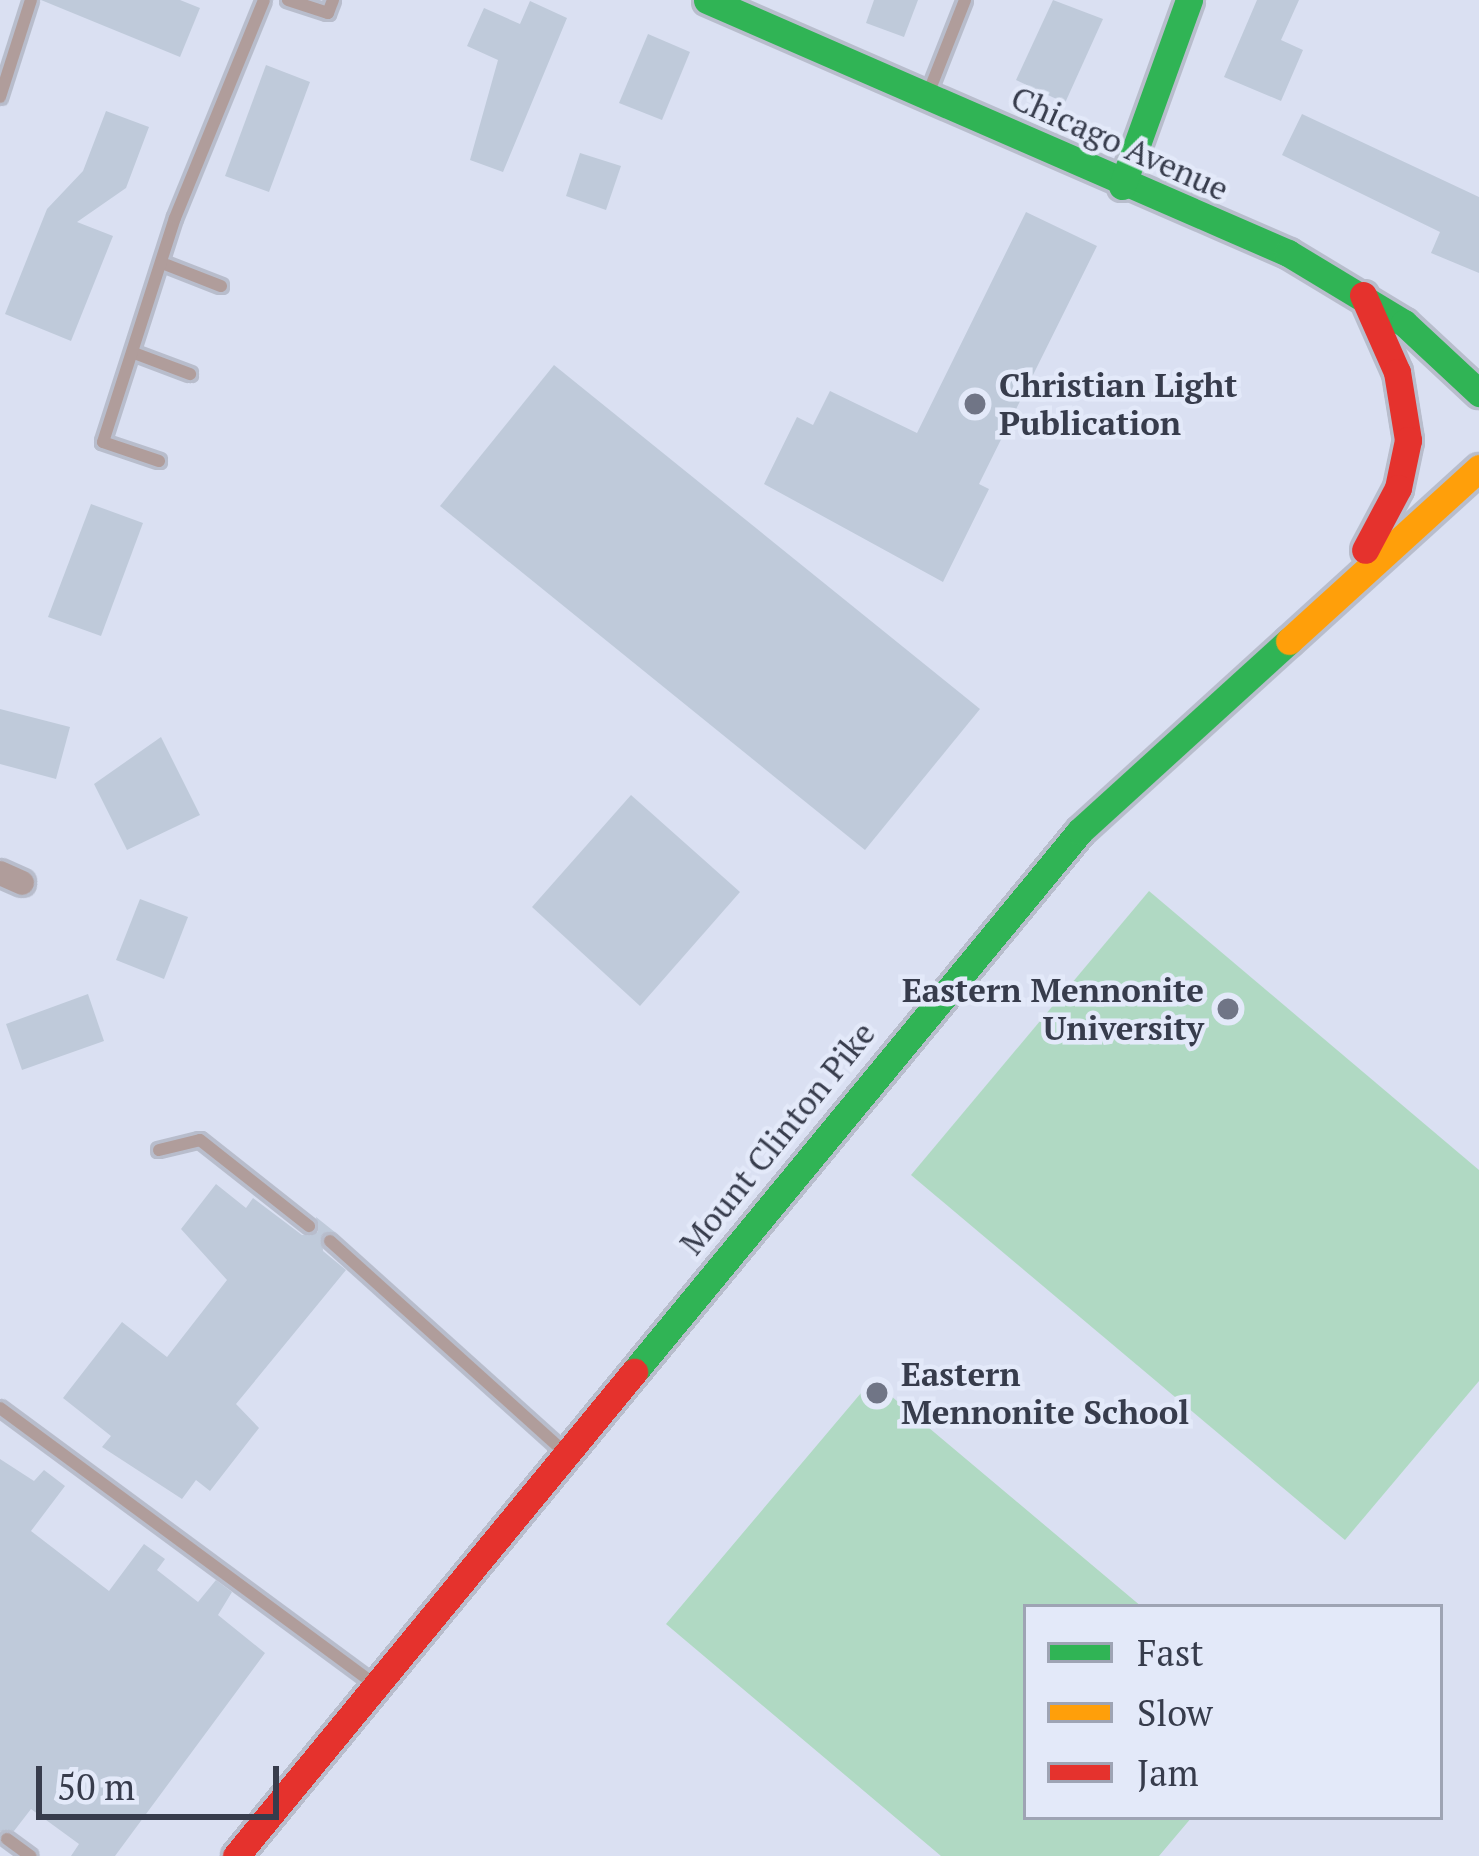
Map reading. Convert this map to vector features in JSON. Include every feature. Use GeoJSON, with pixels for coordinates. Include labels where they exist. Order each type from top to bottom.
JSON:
{"type":"FeatureCollection","features":[{"type":"Feature","properties":{"kind":"street","name":"Chicago Avenue"},"geometry":{"type":"LineString","coordinates":[[707,0],[1122,186],[1288,254],[1363,296],[1479,393]]}},
{"type":"Feature","properties":{"kind":"street"},"geometry":{"type":"LineString","coordinates":[[1122,186],[1189,0]]}},
{"type":"Feature","properties":{"kind":"street"},"geometry":{"type":"LineString","coordinates":[[1334,591],[1386,515],[1408,440],[1397,372],[1363,296]]}},
{"type":"Feature","properties":{"kind":"street","name":"Mount Clinton Pike"},"geometry":{"type":"LineString","coordinates":[[236,1856],[1080,831],[1334,591],[1479,468]]}},
{"type":"Feature","properties":{"kind":"lane"},"geometry":{"type":"LineString","coordinates":[[0,97],[32,0]]}},
{"type":"Feature","properties":{"kind":"lane"},"geometry":{"type":"LineString","coordinates":[[159,461],[103,442],[167,265],[175,218],[264,0]]}},
{"type":"Feature","properties":{"kind":"lane"},"geometry":{"type":"LineString","coordinates":[[288,0],[328,13],[333,0]]}},
{"type":"Feature","properties":{"kind":"lane"},"geometry":{"type":"LineString","coordinates":[[927,96],[965,0]]}},
{"type":"Feature","properties":{"kind":"lane"},"geometry":{"type":"LineString","coordinates":[[167,265],[221,286]]}},
{"type":"Feature","properties":{"kind":"lane"},"geometry":{"type":"LineString","coordinates":[[134,353],[190,374]]}},
{"type":"Feature","properties":{"kind":"lane"},"geometry":{"type":"LineString","coordinates":[[159,1150],[200,1140],[309,1226]]}},
{"type":"Feature","properties":{"kind":"lane"},"geometry":{"type":"LineString","coordinates":[[330,1241],[565,1453]]}},
{"type":"Feature","properties":{"kind":"lane"},"geometry":{"type":"LineString","coordinates":[[1,1404],[376,1685]]}},
{"type":"Feature","properties":{"kind":"lane"},"geometry":{"type":"LineString","coordinates":[[7,1839],[30,1856]]}},
{"type":"Feature","properties":{"kind":"green space"},"geometry":{"type":"Polygon","coordinates":[[[1149,891],[1479,1170],[1479,1381],[1345,1540],[911,1175],[1149,891]]]}},
{"type":"Feature","properties":{"kind":"green space"},"geometry":{"type":"Polygon","coordinates":[[[872,1380],[1138,1604],[1023,1604],[1023,1820],[1189,1820],[1159,1856],[941,1856],[666,1624],[872,1380]]]}},
{"type":"Feature","properties":{"kind":"building"},"geometry":{"type":"Polygon","coordinates":[[[41,0],[180,0],[200,8],[180,57],[41,0]]]}},
{"type":"Feature","properties":{"kind":"building"},"geometry":{"type":"Polygon","coordinates":[[[874,0],[918,0],[904,37],[866,23],[874,0]]]}},
{"type":"Feature","properties":{"kind":"building"},"geometry":{"type":"Polygon","coordinates":[[[1053,0],[1103,19],[1065,103],[1016,80],[1053,0]]]}},
{"type":"Feature","properties":{"kind":"building"},"geometry":{"type":"Polygon","coordinates":[[[1257,0],[1299,0],[1281,40],[1303,50],[1281,101],[1224,77],[1257,0]]]}},
{"type":"Feature","properties":{"kind":"building"},"geometry":{"type":"Polygon","coordinates":[[[530,1],[567,18],[503,172],[470,160],[498,60],[467,46],[484,8],[520,24],[530,1]]]}},
{"type":"Feature","properties":{"kind":"building"},"geometry":{"type":"Polygon","coordinates":[[[648,34],[690,52],[662,120],[619,103],[648,34]]]}},
{"type":"Feature","properties":{"kind":"building"},"geometry":{"type":"Polygon","coordinates":[[[266,65],[310,82],[269,192],[225,176],[266,65]]]}},
{"type":"Feature","properties":{"kind":"building"},"geometry":{"type":"Polygon","coordinates":[[[106,111],[149,127],[126,188],[77,222],[113,236],[71,341],[5,314],[47,209],[83,171],[106,111]]]}},
{"type":"Feature","properties":{"kind":"building"},"geometry":{"type":"Polygon","coordinates":[[[1302,114],[1479,197],[1479,273],[1431,253],[1440,232],[1282,155],[1302,114]]]}},
{"type":"Feature","properties":{"kind":"building"},"geometry":{"type":"Polygon","coordinates":[[[580,153],[621,166],[606,210],[566,196],[580,153]]]}},
{"type":"Feature","properties":{"kind":"building","name":"Christian Light Publication"},"geometry":{"type":"Polygon","coordinates":[[[1026,212],[1097,246],[979,484],[989,489],[943,582],[764,484],[797,417],[813,425],[830,391],[917,433],[1026,212]]]}},
{"type":"Feature","properties":{"kind":"building"},"geometry":{"type":"Polygon","coordinates":[[[554,365],[980,709],[865,850],[440,506],[554,365]]]}},
{"type":"Feature","properties":{"kind":"building"},"geometry":{"type":"Polygon","coordinates":[[[91,504],[143,523],[101,636],[48,617],[91,504]]]}},
{"type":"Feature","properties":{"kind":"building"},"geometry":{"type":"Polygon","coordinates":[[[0,709],[70,727],[56,779],[0,764],[0,709]]]}},
{"type":"Feature","properties":{"kind":"building"},"geometry":{"type":"Polygon","coordinates":[[[161,737],[200,815],[127,850],[94,784],[161,737]]]}},
{"type":"Feature","properties":{"kind":"building"},"geometry":{"type":"Polygon","coordinates":[[[631,795],[740,892],[640,1006],[532,907],[631,795]]]}},
{"type":"Feature","properties":{"kind":"building"},"geometry":{"type":"Polygon","coordinates":[[[140,899],[188,917],[164,979],[116,960],[140,899]]]}},
{"type":"Feature","properties":{"kind":"building"},"geometry":{"type":"Polygon","coordinates":[[[88,994],[104,1041],[22,1070],[6,1024],[88,994]]]}},
{"type":"Feature","properties":{"kind":"building"},"geometry":{"type":"Polygon","coordinates":[[[216,1184],[246,1208],[253,1198],[302,1235],[318,1232],[316,1217],[336,1233],[322,1235],[323,1251],[346,1270],[236,1404],[259,1428],[210,1491],[196,1480],[182,1499],[102,1447],[111,1436],[63,1398],[122,1322],[167,1357],[227,1280],[181,1229],[216,1184]]]}},
{"type":"Feature","properties":{"kind":"building"},"geometry":{"type":"Polygon","coordinates":[[[0,1459],[34,1481],[44,1470],[65,1486],[31,1531],[109,1591],[144,1544],[165,1559],[157,1570],[198,1602],[216,1580],[232,1592],[218,1615],[265,1653],[115,1856],[71,1856],[79,1844],[31,1809],[14,1831],[0,1831],[0,1459]]]}},
{"type":"Feature","properties":{"kind":"traffic: fast"},"geometry":{"type":"LineString","coordinates":[[707,0],[1288,253],[1404,323],[1479,393]]}},
{"type":"Feature","properties":{"kind":"traffic: fast"},"geometry":{"type":"LineString","coordinates":[[1122,186],[1189,0]]}},
{"type":"Feature","properties":{"kind":"traffic: fast"},"geometry":{"type":"LineString","coordinates":[[634,1372],[1080,831],[1289,641]]}},
{"type":"Feature","properties":{"kind":"traffic: slow"},"geometry":{"type":"LineString","coordinates":[[1289,641],[1479,468]]}},
{"type":"Feature","properties":{"kind":"traffic: jam"},"geometry":{"type":"LineString","coordinates":[[1363,295],[1397,372],[1408,440],[1398,488],[1365,550]]}},
{"type":"Feature","properties":{"kind":"traffic: jam"},"geometry":{"type":"LineString","coordinates":[[236,1856],[634,1372]]}},
{"type":"Feature","properties":{"kind":"place","name":"Christian Light Publication"},"geometry":{"type":"Point","coordinates":[975,404]}},
{"type":"Feature","properties":{"kind":"place","name":"Eastern Mennonite University"},"geometry":{"type":"Point","coordinates":[1228,1009]}},
{"type":"Feature","properties":{"kind":"place","name":"Eastern Mennonite School"},"geometry":{"type":"Point","coordinates":[877,1393]}}]}
